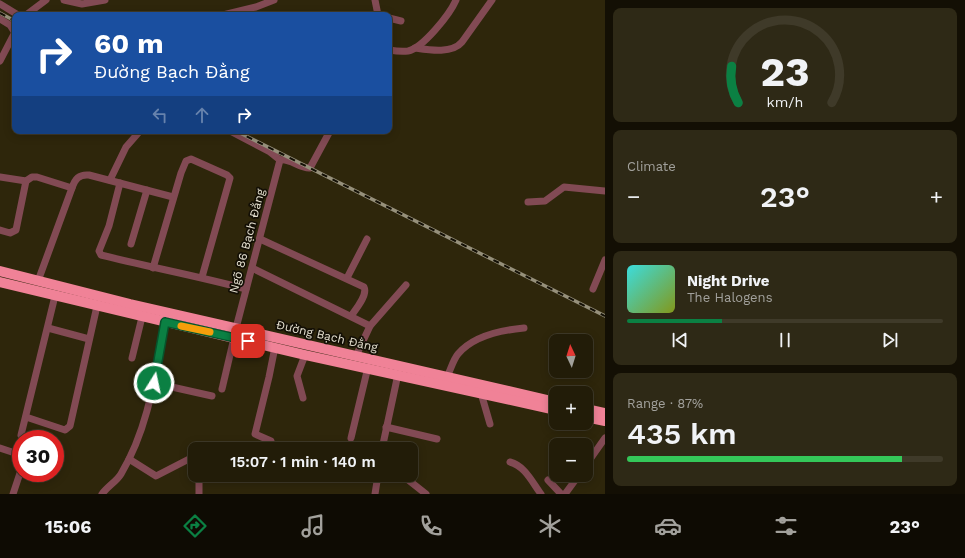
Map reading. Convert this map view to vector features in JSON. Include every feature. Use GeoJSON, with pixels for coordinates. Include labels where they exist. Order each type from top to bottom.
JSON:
{"type":"FeatureCollection","features":[{"type":"Feature","properties":{"kind":"highway","name":"Đường Bạch Đằng"},"geometry":{"type":"LineString","coordinates":[[0,271],[38,281],[145,314],[165,322],[235,333],[275,347],[305,355],[368,367],[549,408]]}},
{"type":"Feature","properties":{"kind":"highway","name":"Đường Bạch Đằng"},"geometry":{"type":"LineString","coordinates":[[0,282],[97,306],[145,314],[356,356],[549,400]]}},
{"type":"Feature","properties":{"kind":"highway"},"geometry":{"type":"LineString","coordinates":[[593,410],[605,413]]}},
{"type":"Feature","properties":{"kind":"highway"},"geometry":{"type":"LineString","coordinates":[[593,418],[605,421]]}},
{"type":"Feature","properties":{"kind":"street"},"geometry":{"type":"LineString","coordinates":[[29,12],[37,3],[46,0]]}},
{"type":"Feature","properties":{"kind":"street"},"geometry":{"type":"LineString","coordinates":[[64,0],[82,4],[105,0]]}},
{"type":"Feature","properties":{"kind":"street"},"geometry":{"type":"LineString","coordinates":[[237,12],[256,8],[274,0]]}},
{"type":"Feature","properties":{"kind":"street"},"geometry":{"type":"LineString","coordinates":[[375,0],[377,12]]}},
{"type":"Feature","properties":{"kind":"street"},"geometry":{"type":"LineString","coordinates":[[415,48],[446,16],[456,0]]}},
{"type":"Feature","properties":{"kind":"street"},"geometry":{"type":"LineString","coordinates":[[392,50],[404,52],[415,48],[439,50],[457,47],[492,0]]}},
{"type":"Feature","properties":{"kind":"street"},"geometry":{"type":"LineString","coordinates":[[0,4],[13,12]]}},
{"type":"Feature","properties":{"kind":"street"},"geometry":{"type":"LineString","coordinates":[[0,19],[10,25],[12,28]]}},
{"type":"Feature","properties":{"kind":"street"},"geometry":{"type":"LineString","coordinates":[[392,19],[401,21]]}},
{"type":"Feature","properties":{"kind":"street"},"geometry":{"type":"LineString","coordinates":[[0,62],[12,39]]}},
{"type":"Feature","properties":{"kind":"street"},"geometry":{"type":"LineString","coordinates":[[110,180],[126,147],[137,134]]}},
{"type":"Feature","properties":{"kind":"street"},"geometry":{"type":"LineString","coordinates":[[236,134],[270,152],[280,160],[285,160],[304,168],[310,168],[328,134]]}},
{"type":"Feature","properties":{"kind":"street"},"geometry":{"type":"LineString","coordinates":[[153,268],[173,197],[184,163],[188,159],[227,175],[230,178],[202,277]]}},
{"type":"Feature","properties":{"kind":"street","name":"Ngõ 86 Bạch Đằng"},"geometry":{"type":"LineString","coordinates":[[222,389],[246,289],[280,160]]}},
{"type":"Feature","properties":{"kind":"street"},"geometry":{"type":"LineString","coordinates":[[38,281],[75,180],[84,175],[110,180],[173,197]]}},
{"type":"Feature","properties":{"kind":"street"},"geometry":{"type":"LineString","coordinates":[[0,176],[26,181],[34,176],[72,188]]}},
{"type":"Feature","properties":{"kind":"street"},"geometry":{"type":"LineString","coordinates":[[0,230],[10,233],[16,230],[26,181]]}},
{"type":"Feature","properties":{"kind":"street"},"geometry":{"type":"LineString","coordinates":[[120,183],[100,254],[153,268],[202,277],[246,289]]}},
{"type":"Feature","properties":{"kind":"street"},"geometry":{"type":"LineString","coordinates":[[528,202],[545,201],[564,187],[605,191]]}},
{"type":"Feature","properties":{"kind":"street"},"geometry":{"type":"LineString","coordinates":[[131,244],[147,190]]}},
{"type":"Feature","properties":{"kind":"street"},"geometry":{"type":"LineString","coordinates":[[260,239],[347,278],[365,288],[364,295],[351,316]]}},
{"type":"Feature","properties":{"kind":"street"},"geometry":{"type":"LineString","coordinates":[[347,278],[367,239]]}},
{"type":"Feature","properties":{"kind":"street"},"geometry":{"type":"LineString","coordinates":[[593,289],[605,260]]}},
{"type":"Feature","properties":{"kind":"street"},"geometry":{"type":"LineString","coordinates":[[252,268],[370,326]]}},
{"type":"Feature","properties":{"kind":"street"},"geometry":{"type":"LineString","coordinates":[[356,356],[370,326],[406,285]]}},
{"type":"Feature","properties":{"kind":"street"},"geometry":{"type":"LineString","coordinates":[[22,430],[55,296]]}},
{"type":"Feature","properties":{"kind":"street"},"geometry":{"type":"LineString","coordinates":[[26,417],[65,430],[70,426],[97,306]]}},
{"type":"Feature","properties":{"kind":"street"},"geometry":{"type":"LineString","coordinates":[[132,358],[145,314]]}},
{"type":"Feature","properties":{"kind":"street"},"geometry":{"type":"LineString","coordinates":[[102,494],[121,474],[142,431],[154,383],[165,322]]}},
{"type":"Feature","properties":{"kind":"street"},"geometry":{"type":"LineString","coordinates":[[48,328],[89,339]]}},
{"type":"Feature","properties":{"kind":"street"},"geometry":{"type":"LineString","coordinates":[[447,376],[455,358],[463,349],[492,334],[524,328]]}},
{"type":"Feature","properties":{"kind":"street"},"geometry":{"type":"LineString","coordinates":[[271,442],[254,434],[270,377],[275,347]]}},
{"type":"Feature","properties":{"kind":"street"},"geometry":{"type":"LineString","coordinates":[[303,398],[297,376],[305,355]]}},
{"type":"Feature","properties":{"kind":"street"},"geometry":{"type":"LineString","coordinates":[[351,438],[368,367]]}},
{"type":"Feature","properties":{"kind":"street"},"geometry":{"type":"LineString","coordinates":[[383,442],[398,374]]}},
{"type":"Feature","properties":{"kind":"street"},"geometry":{"type":"LineString","coordinates":[[154,383],[212,396]]}},
{"type":"Feature","properties":{"kind":"street"},"geometry":{"type":"LineString","coordinates":[[481,393],[490,424]]}},
{"type":"Feature","properties":{"kind":"street"},"geometry":{"type":"LineString","coordinates":[[386,427],[437,439]]}},
{"type":"Feature","properties":{"kind":"street"},"geometry":{"type":"LineString","coordinates":[[593,455],[605,438]]}},
{"type":"Feature","properties":{"kind":"street"},"geometry":{"type":"LineString","coordinates":[[0,448],[12,452]]}},
{"type":"Feature","properties":{"kind":"street"},"geometry":{"type":"LineString","coordinates":[[129,459],[156,476],[188,460]]}},
{"type":"Feature","properties":{"kind":"street"},"geometry":{"type":"LineString","coordinates":[[510,462],[525,472],[541,494]]}},
{"type":"Feature","properties":{"kind":"street"},"geometry":{"type":"LineString","coordinates":[[548,480],[561,494]]}},
{"type":"Feature","properties":{"kind":"street"},"geometry":{"type":"LineString","coordinates":[[13,494],[17,482]]}},
{"type":"Feature","properties":{"kind":"street"},"geometry":{"type":"LineString","coordinates":[[199,482],[199,494]]}},
{"type":"Feature","properties":{"kind":"street"},"geometry":{"type":"LineString","coordinates":[[375,494],[377,482]]}},
{"type":"Feature","properties":{"kind":"street"},"geometry":{"type":"LineString","coordinates":[[411,482],[426,494]]}},
{"type":"Feature","properties":{"kind":"street"},"geometry":{"type":"LineString","coordinates":[[565,494],[574,482]]}},
{"type":"Feature","properties":{"kind":"railway"},"geometry":{"type":"LineString","coordinates":[[0,13],[12,19]]}},
{"type":"Feature","properties":{"kind":"railway"},"geometry":{"type":"LineString","coordinates":[[242,134],[605,316]]}},
{"type":"Feature","properties":{"kind":"slow traffic"},"geometry":{"type":"LineString","coordinates":[[181,326],[210,332]]}},
{"type":"Feature","properties":{"kind":"route"},"geometry":{"type":"LineString","coordinates":[[154,383],[165,322],[248,341]]}}]}
